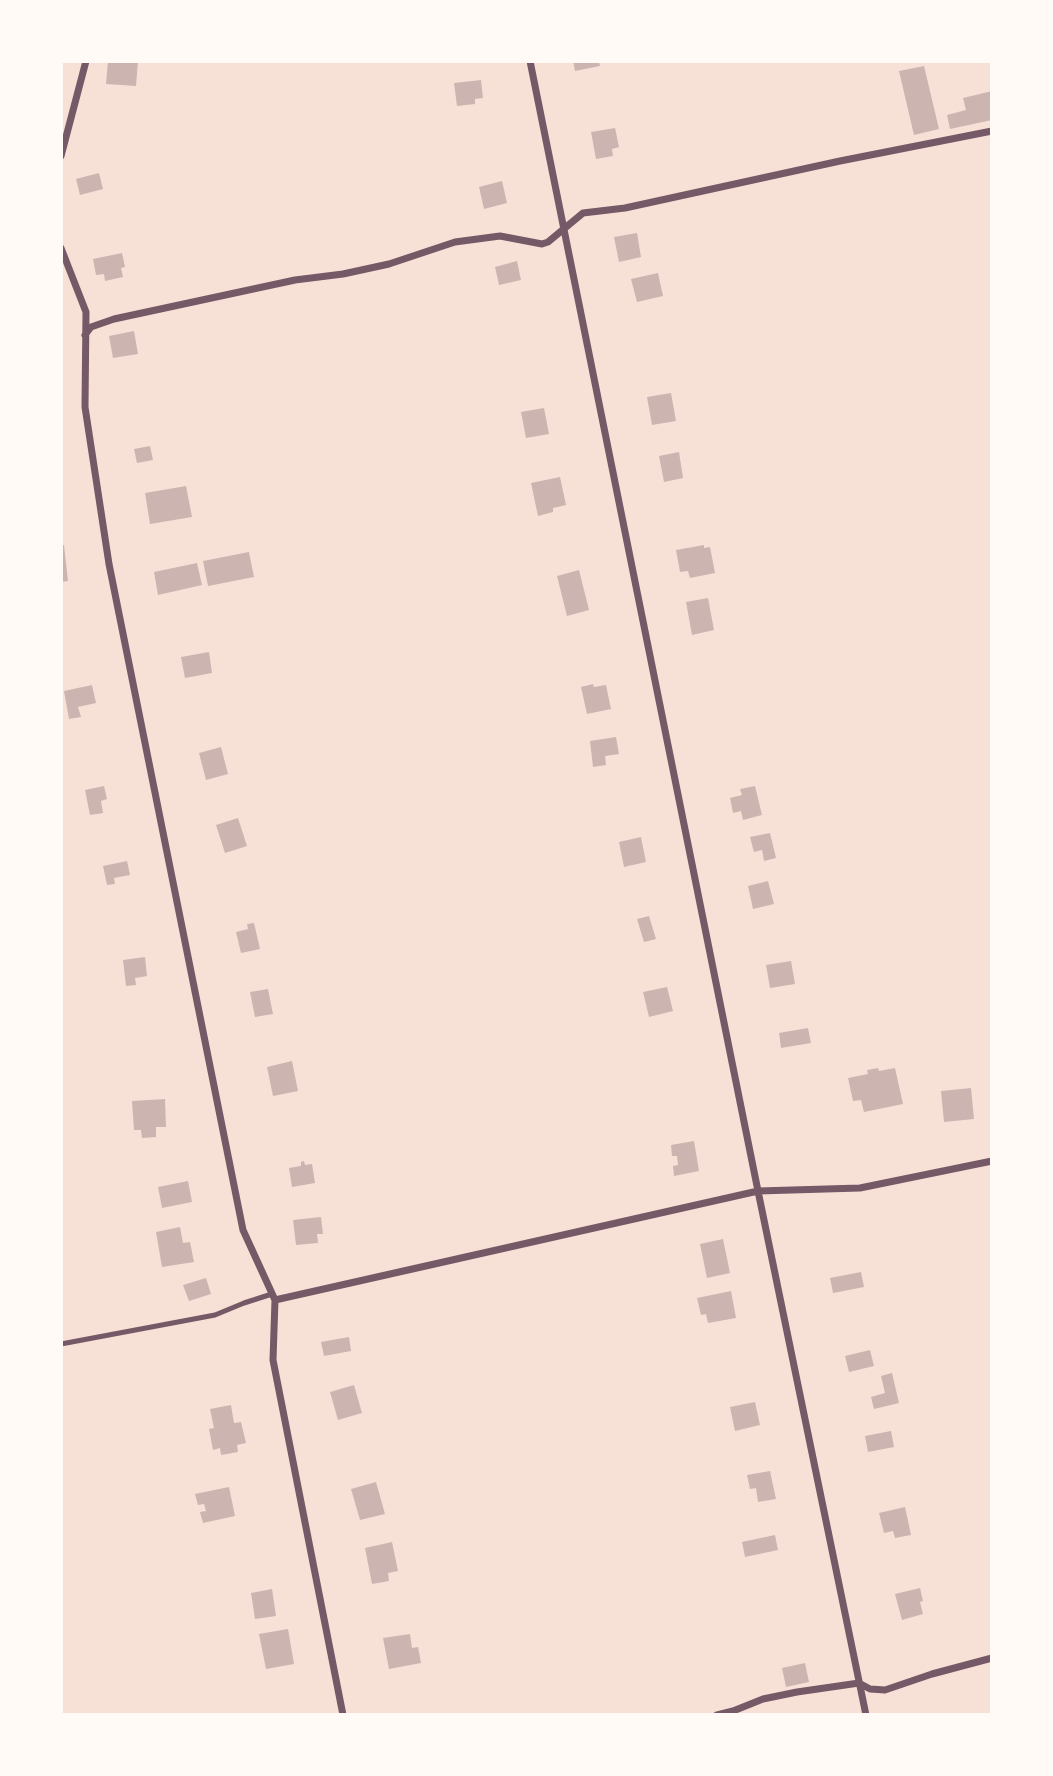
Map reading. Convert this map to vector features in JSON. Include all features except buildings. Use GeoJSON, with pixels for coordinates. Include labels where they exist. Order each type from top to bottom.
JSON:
{"type":"FeatureCollection","features":[{"type":"Feature","properties":{"kind":"street"},"geometry":{"type":"LineString","coordinates":[[61,156],[86,61]]}},
{"type":"Feature","properties":{"kind":"street"},"geometry":{"type":"LineString","coordinates":[[530,61],[866,1715]]}},
{"type":"Feature","properties":{"kind":"street"},"geometry":{"type":"LineString","coordinates":[[85,335],[91,327],[114,319],[295,280],[343,274],[389,264],[455,242],[500,236],[542,244],[583,213],[625,208],[992,131]]}},
{"type":"Feature","properties":{"kind":"street"},"geometry":{"type":"LineString","coordinates":[[61,248],[86,312],[85,407],[109,564],[243,1230],[274,1297],[273,1360],[343,1715]]}},
{"type":"Feature","properties":{"kind":"street"},"geometry":{"type":"LineString","coordinates":[[274,1297],[758,1191],[860,1188],[992,1161]]}},
{"type":"Feature","properties":{"kind":"street"},"geometry":{"type":"LineString","coordinates":[[717,1715],[733,1712],[764,1699],[797,1692],[859,1683],[870,1689],[884,1690],[992,1658]]}},
{"type":"Feature","properties":{"kind":"lane"},"geometry":{"type":"LineString","coordinates":[[61,1344],[215,1315],[244,1303],[274,1297]]}}]}
